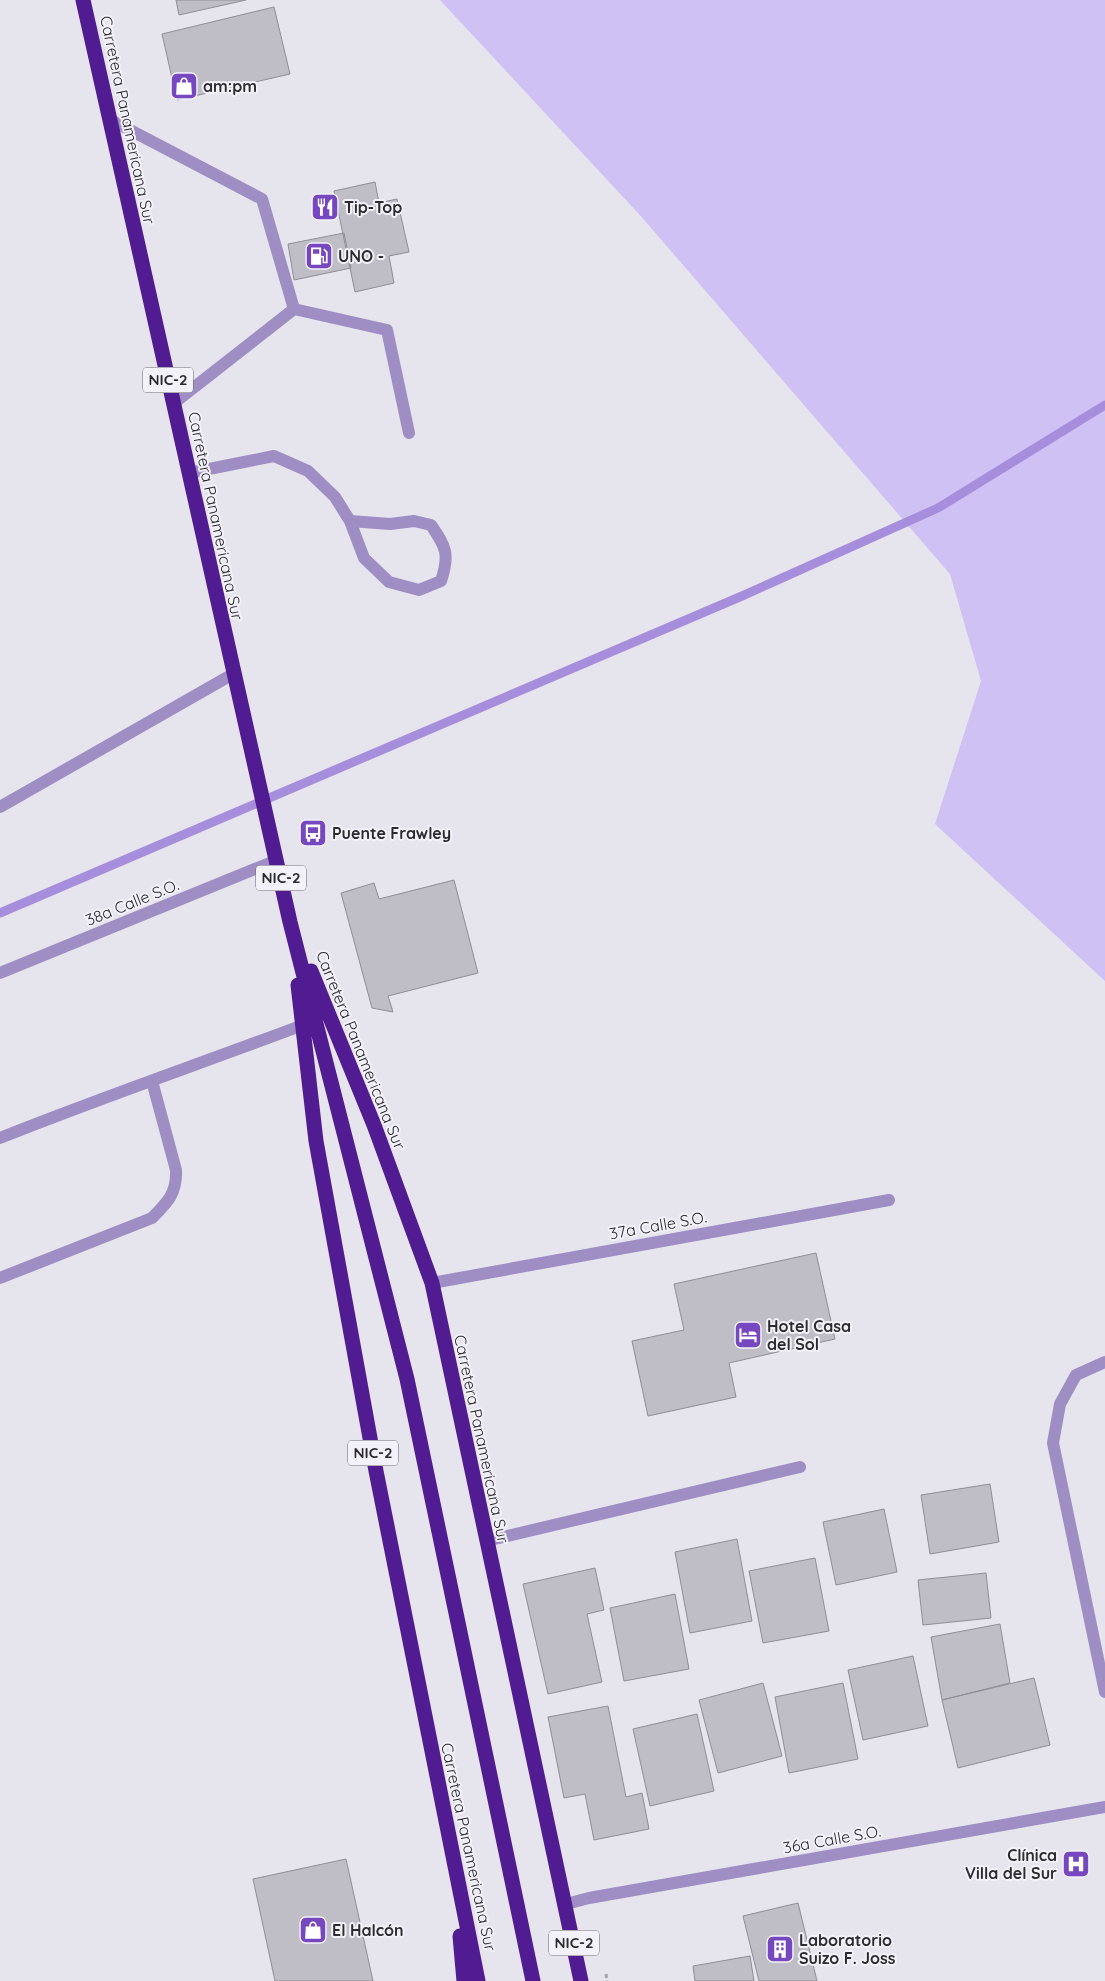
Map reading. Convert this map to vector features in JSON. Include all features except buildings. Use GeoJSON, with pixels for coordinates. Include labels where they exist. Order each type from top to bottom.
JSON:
{"type":"FeatureCollection","features":[{"type":"Feature","properties":{"kind":"highway","name":"Carretera Panamericana Sur"},"geometry":{"type":"LineString","coordinates":[[83,0],[252,760],[277,860],[290,922],[407,1379],[533,1981]]}},
{"type":"Feature","properties":{"kind":"highway","name":"Carretera Panamericana Sur"},"geometry":{"type":"LineString","coordinates":[[290,922],[316,1141],[376,1471],[454,1869],[478,1981]]}},
{"type":"Feature","properties":{"kind":"highway","name":"Carretera Panamericana Sur"},"geometry":{"type":"LineString","coordinates":[[290,922],[374,1125],[432,1283],[581,1981]]}},
{"type":"Feature","properties":{"kind":"highway"},"geometry":{"type":"LineString","coordinates":[[454,1869],[464,1981]]}},
{"type":"Feature","properties":{"kind":"street"},"geometry":{"type":"LineString","coordinates":[[109,118],[262,199],[294,309]]}},
{"type":"Feature","properties":{"kind":"street"},"geometry":{"type":"LineString","coordinates":[[174,404],[294,309]]}},
{"type":"Feature","properties":{"kind":"street"},"geometry":{"type":"LineString","coordinates":[[294,309],[386,330],[409,433]]}},
{"type":"Feature","properties":{"kind":"street"},"geometry":{"type":"LineString","coordinates":[[189,473],[274,456],[308,471],[335,497],[350,521],[364,558],[389,582],[419,590],[441,581],[447,562],[442,542],[430,525],[414,521],[390,524],[350,521]]}},
{"type":"Feature","properties":{"kind":"street"},"geometry":{"type":"LineString","coordinates":[[0,807],[233,674]]}},
{"type":"Feature","properties":{"kind":"street","name":"38a Calle S.O."},"geometry":{"type":"LineString","coordinates":[[0,973],[277,860]]}},
{"type":"Feature","properties":{"kind":"street"},"geometry":{"type":"LineString","coordinates":[[0,1138],[75,1107],[152,1082],[303,1025]]}},
{"type":"Feature","properties":{"kind":"street"},"geometry":{"type":"LineString","coordinates":[[0,1278],[152,1218],[171,1200],[177,1184],[176,1170],[152,1082]]}},
{"type":"Feature","properties":{"kind":"street","name":"37a Calle S.O."},"geometry":{"type":"LineString","coordinates":[[432,1283],[889,1200]]}},
{"type":"Feature","properties":{"kind":"street"},"geometry":{"type":"LineString","coordinates":[[1105,1362],[1076,1375],[1060,1404],[1053,1443],[1105,1692]]}},
{"type":"Feature","properties":{"kind":"street"},"geometry":{"type":"LineString","coordinates":[[486,1541],[800,1467]]}},
{"type":"Feature","properties":{"kind":"street","name":"36a Calle S.O."},"geometry":{"type":"LineString","coordinates":[[566,1904],[609,1894],[1105,1807]]}},
{"type":"Feature","properties":{"kind":"shaded area"},"geometry":{"type":"Polygon","coordinates":[[[440,0],[1105,0],[1105,981],[935,824],[981,681],[950,574],[639,214],[440,0]]]}},
{"type":"Feature","properties":{"kind":"waterway"},"geometry":{"type":"LineString","coordinates":[[0,913],[742,596],[938,508],[1105,405]]}},
{"type":"Feature","properties":{"kind":"place","name":"am:pm"},"geometry":{"type":"Point","coordinates":[184,86]}},
{"type":"Feature","properties":{"kind":"place","name":"Tip-Top"},"geometry":{"type":"Point","coordinates":[325,207]}},
{"type":"Feature","properties":{"kind":"place","name":"UNO -"},"geometry":{"type":"Point","coordinates":[319,256]}},
{"type":"Feature","properties":{"kind":"place","name":"Puente Frawley"},"geometry":{"type":"Point","coordinates":[313,833]}},
{"type":"Feature","properties":{"kind":"place","name":"Hotel Casa del Sol"},"geometry":{"type":"Point","coordinates":[748,1335]}},
{"type":"Feature","properties":{"kind":"place","name":"Clínica Villa del Sur"},"geometry":{"type":"Point","coordinates":[1076,1864]}},
{"type":"Feature","properties":{"kind":"place","name":"El Halcón"},"geometry":{"type":"Point","coordinates":[313,1930]}},
{"type":"Feature","properties":{"kind":"place","name":"Laboratorio Suizo F. Joss"},"geometry":{"type":"Point","coordinates":[780,1949]}}]}
